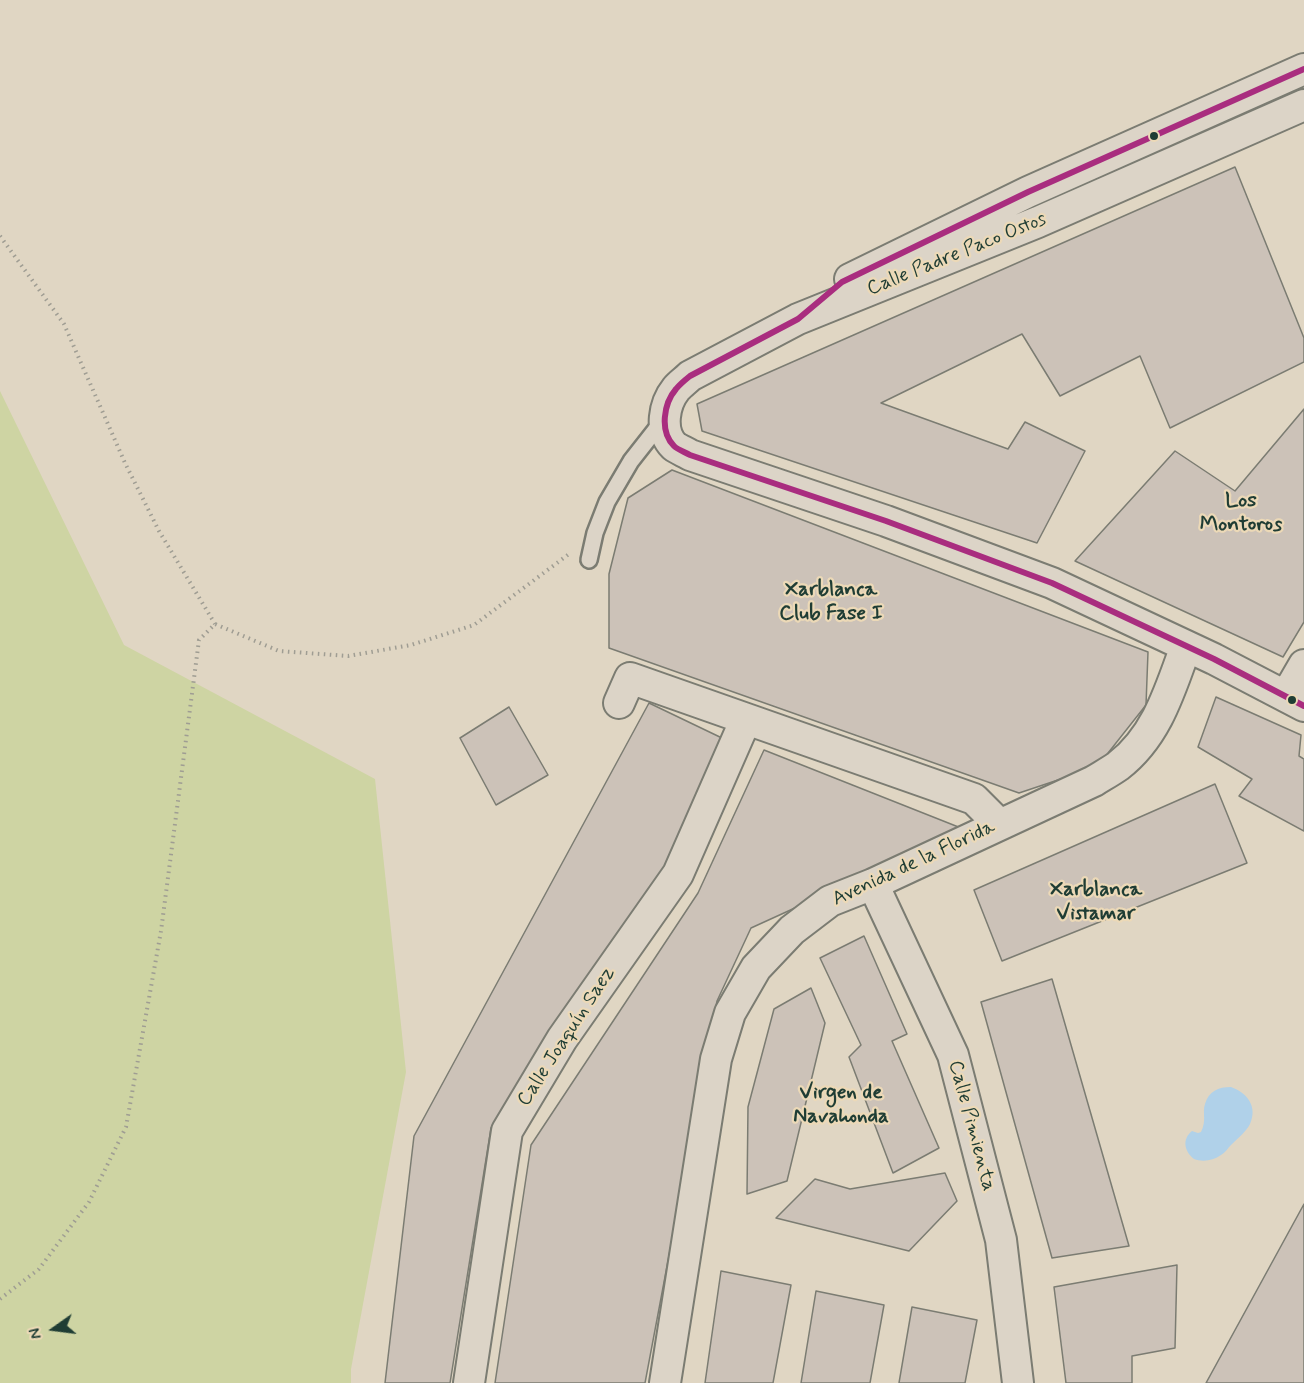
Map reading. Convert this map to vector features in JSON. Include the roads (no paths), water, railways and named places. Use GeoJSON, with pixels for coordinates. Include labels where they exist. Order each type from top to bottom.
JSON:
{"type":"FeatureCollection","features":[{"type":"Feature","properties":{"kind":"street","name":"Calle Padre Paco Ostos"},"geometry":{"type":"LineString","coordinates":[[798,319],[842,282],[1028,192],[1304,69]]}},
{"type":"Feature","properties":{"kind":"street","name":"Calle Padre Paco Ostos"},"geometry":{"type":"LineString","coordinates":[[798,319],[1038,222],[1304,105]]}},
{"type":"Feature","properties":{"kind":"street"},"geometry":{"type":"LineString","coordinates":[[798,319],[690,376],[676,389],[667,404],[664,419],[667,435],[674,446],[690,455],[886,521],[1052,583],[1186,646],[1295,701],[1304,665]]}},
{"type":"Feature","properties":{"kind":"street","name":"Avenida de la Florida"},"geometry":{"type":"LineString","coordinates":[[665,1383],[716,1059],[730,1013],[756,968],[792,930],[830,901],[873,884],[1094,780],[1118,766],[1140,746],[1166,703],[1186,646]]}},
{"type":"Feature","properties":{"kind":"street"},"geometry":{"type":"LineString","coordinates":[[619,704],[630,678],[974,799],[999,824]]}},
{"type":"Feature","properties":{"kind":"street","name":"Calle Joaquín Saez"},"geometry":{"type":"LineString","coordinates":[[469,1383],[507,1131],[562,1039],[678,874],[746,719]]}},
{"type":"Feature","properties":{"kind":"street","name":"Calle Pimienta"},"geometry":{"type":"LineString","coordinates":[[873,884],[953,1055],[1002,1240],[1018,1383]]}},
{"type":"Feature","properties":{"kind":"lane"},"geometry":{"type":"LineString","coordinates":[[589,560],[595,533],[607,502],[631,461],[664,419]]}},
{"type":"Feature","properties":{"kind":"water"},"geometry":{"type":"Polygon","coordinates":[[[1231,1087],[1242,1093],[1252,1106],[1250,1124],[1224,1153],[1215,1159],[1194,1159],[1186,1149],[1189,1134],[1192,1131],[1201,1132],[1204,1124],[1204,1107],[1209,1096],[1218,1089],[1231,1087]]]}},
{"type":"Feature","properties":{"kind":"district","name":"Los Montoros"},"geometry":{"type":"Point","coordinates":[1241,514]}},
{"type":"Feature","properties":{"kind":"district","name":"Xarblanca Club Fase I"},"geometry":{"type":"Point","coordinates":[831,603]}},
{"type":"Feature","properties":{"kind":"district","name":"Xarblanca Vistamar"},"geometry":{"type":"Point","coordinates":[1096,903]}},
{"type":"Feature","properties":{"kind":"district","name":"Virgen de Navahonda"},"geometry":{"type":"Point","coordinates":[841,1106]}}]}
